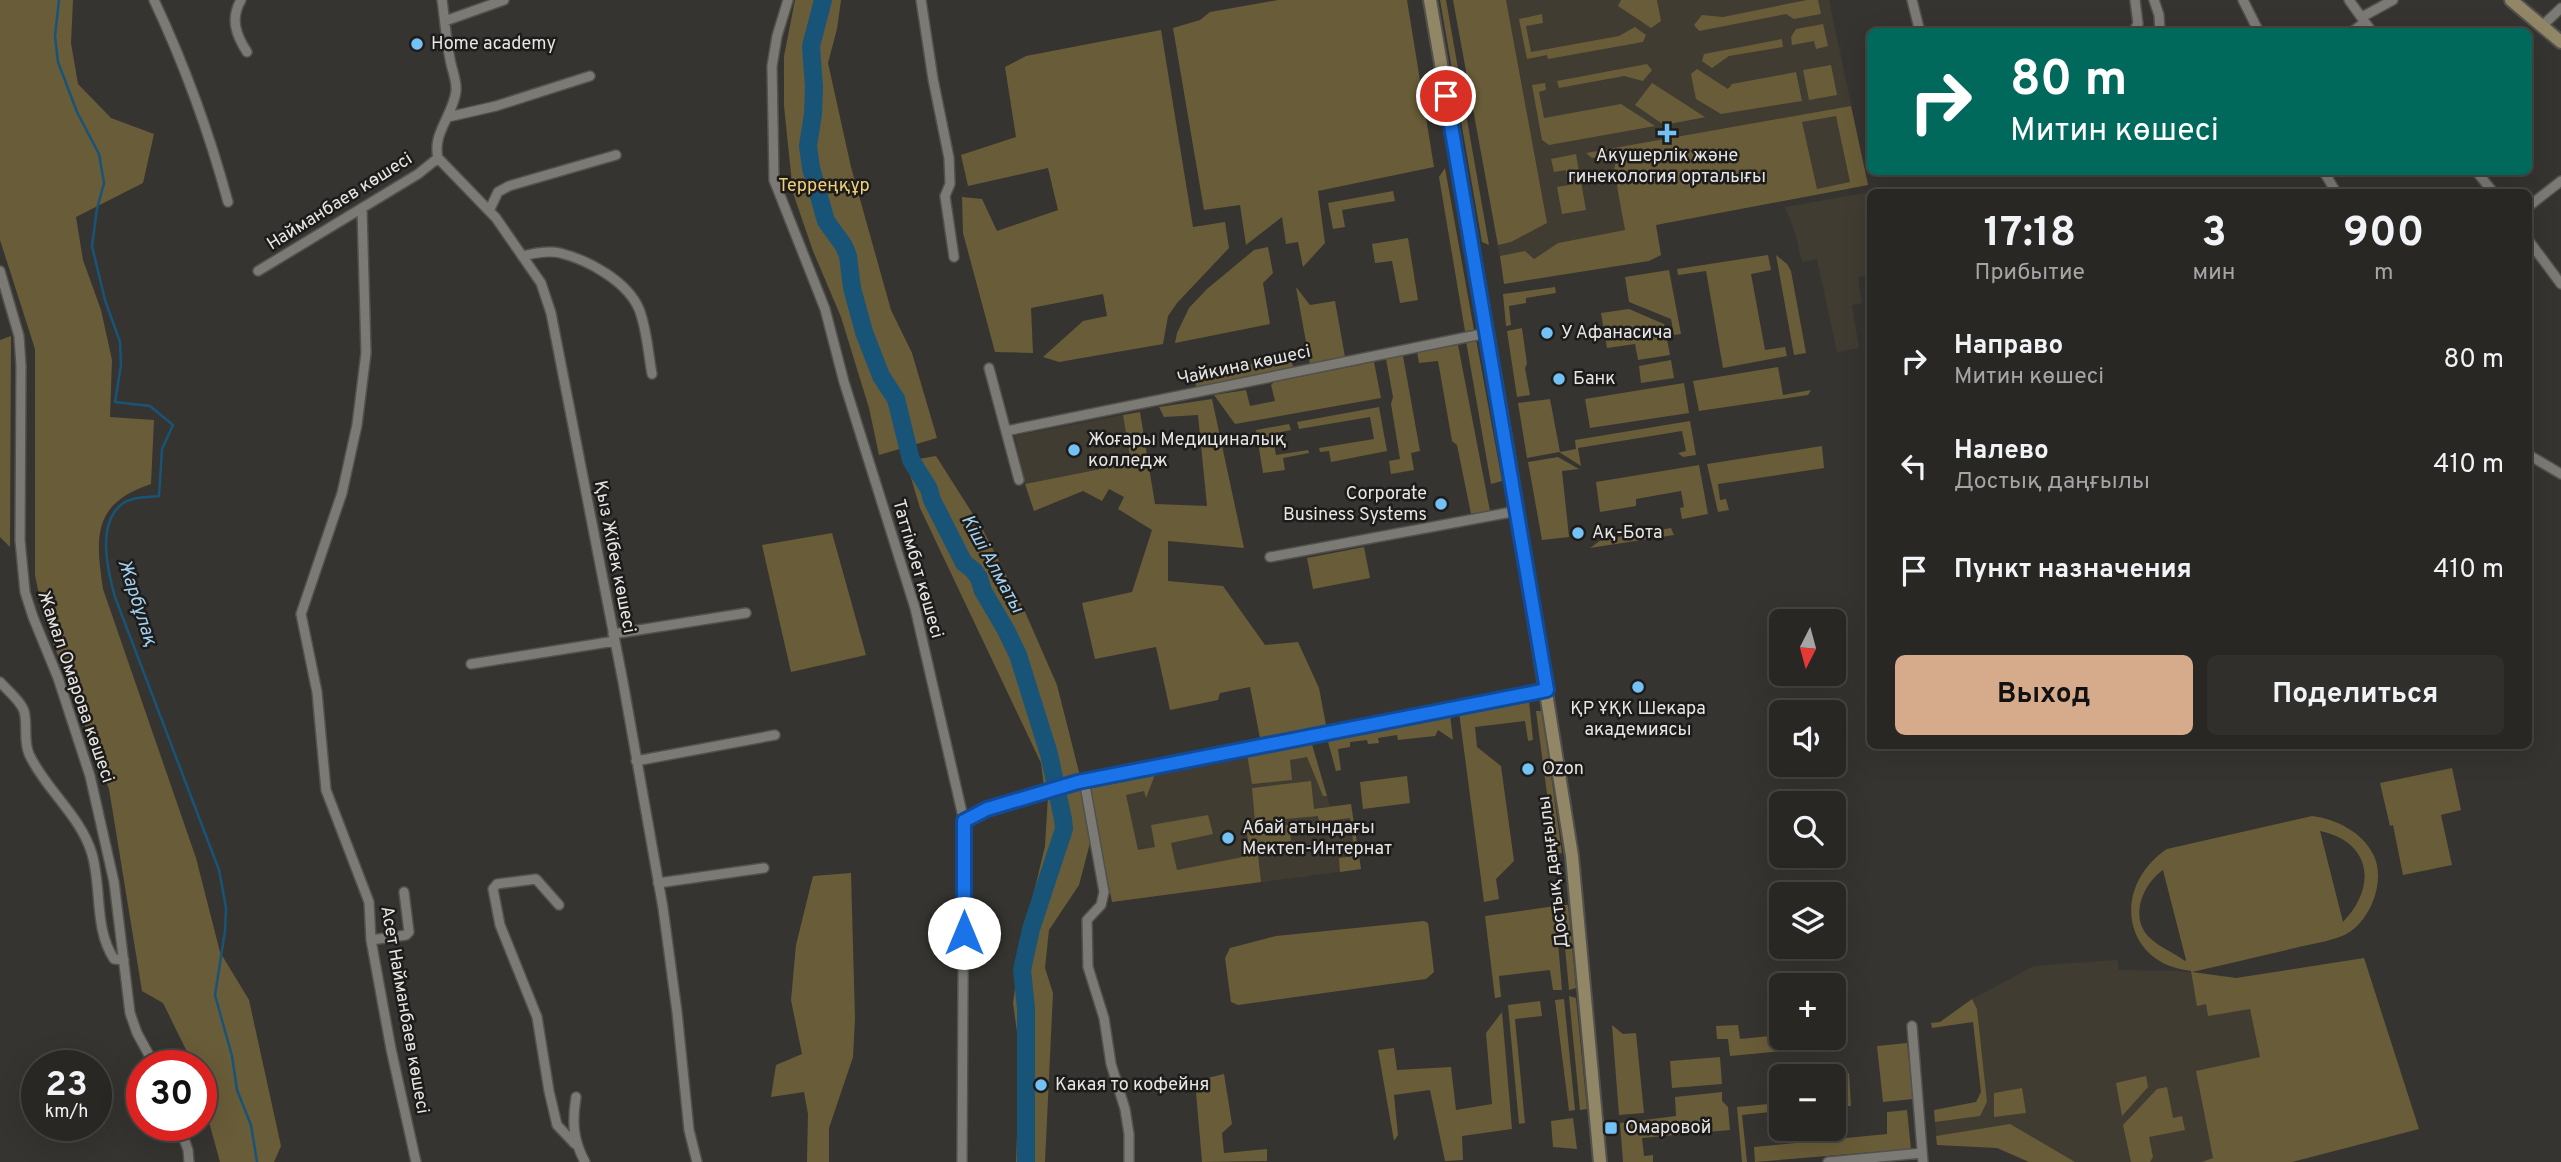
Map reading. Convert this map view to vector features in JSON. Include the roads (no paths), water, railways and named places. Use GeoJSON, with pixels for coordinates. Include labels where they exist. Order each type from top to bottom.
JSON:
{"type":"FeatureCollection","features":[{"type":"Feature","properties":{"kind":"main road","name":"Достық даңғылы"},"geometry":{"type":"LineString","coordinates":[[1430,0],[1547,690],[1577,898],[1600,1162]]}},
{"type":"Feature","properties":{"kind":"main road"},"geometry":{"type":"LineString","coordinates":[[2511,0],[2561,42]]}},
{"type":"Feature","properties":{"kind":"street"},"geometry":{"type":"LineString","coordinates":[[154,0],[179,53],[211,137],[228,202]]}},
{"type":"Feature","properties":{"kind":"street"},"geometry":{"type":"LineString","coordinates":[[241,0],[236,9],[236,30],[247,52]]}},
{"type":"Feature","properties":{"kind":"street"},"geometry":{"type":"LineString","coordinates":[[438,158],[435,147],[448,117],[456,81],[450,61],[442,0]]}},
{"type":"Feature","properties":{"kind":"street"},"geometry":{"type":"LineString","coordinates":[[445,21],[504,0]]}},
{"type":"Feature","properties":{"kind":"street","name":"Таттімбет көшесі"},"geometry":{"type":"LineString","coordinates":[[788,0],[777,36],[772,66],[774,180],[825,309],[844,382],[915,608],[964,821],[962,1162]]}},
{"type":"Feature","properties":{"kind":"street"},"geometry":{"type":"LineString","coordinates":[[921,0],[949,158],[951,176],[945,196],[954,257]]}},
{"type":"Feature","properties":{"kind":"street"},"geometry":{"type":"LineString","coordinates":[[1912,0],[1919,28]]}},
{"type":"Feature","properties":{"kind":"street"},"geometry":{"type":"LineString","coordinates":[[2135,0],[2138,24],[2136,28]]}},
{"type":"Feature","properties":{"kind":"street"},"geometry":{"type":"LineString","coordinates":[[2154,0],[2160,28]]}},
{"type":"Feature","properties":{"kind":"street"},"geometry":{"type":"LineString","coordinates":[[2243,0],[2257,28]]}},
{"type":"Feature","properties":{"kind":"street"},"geometry":{"type":"LineString","coordinates":[[2349,0],[2369,28]]}},
{"type":"Feature","properties":{"kind":"street"},"geometry":{"type":"LineString","coordinates":[[2355,28],[2363,19],[2392,0]]}},
{"type":"Feature","properties":{"kind":"street"},"geometry":{"type":"LineString","coordinates":[[2541,27],[2561,8]]}},
{"type":"Feature","properties":{"kind":"street"},"geometry":{"type":"LineString","coordinates":[[448,117],[487,109],[590,76]]}},
{"type":"Feature","properties":{"kind":"street"},"geometry":{"type":"LineString","coordinates":[[489,211],[498,192],[509,187],[616,155]]}},
{"type":"Feature","properties":{"kind":"street","name":"Найманбаев көшесі"},"geometry":{"type":"LineString","coordinates":[[258,271],[418,174],[438,158]]}},
{"type":"Feature","properties":{"kind":"street","name":"Қыз Жібек көшесі"},"geometry":{"type":"LineString","coordinates":[[438,158],[489,211],[522,256],[541,283],[551,313],[658,883],[677,1012],[689,1130],[697,1162]]}},
{"type":"Feature","properties":{"kind":"street"},"geometry":{"type":"LineString","coordinates":[[2479,175],[2491,189]]}},
{"type":"Feature","properties":{"kind":"street"},"geometry":{"type":"LineString","coordinates":[[2532,204],[2561,181]]}},
{"type":"Feature","properties":{"kind":"street","name":"Асет Найманбаев көшесі"},"geometry":{"type":"LineString","coordinates":[[362,209],[366,353],[357,425],[342,493],[300,614],[317,691],[326,790],[369,902],[372,940],[391,1049],[416,1162]]}},
{"type":"Feature","properties":{"kind":"street"},"geometry":{"type":"LineString","coordinates":[[2532,245],[2561,284]]}},
{"type":"Feature","properties":{"kind":"street"},"geometry":{"type":"LineString","coordinates":[[522,256],[558,252],[578,259],[625,289],[638,306],[652,373]]}},
{"type":"Feature","properties":{"kind":"street","name":"Жамал Омарова көшесі"},"geometry":{"type":"LineString","coordinates":[[0,271],[19,336],[20,540],[25,592],[58,678],[90,776],[114,882],[130,1013],[146,1050]]}},
{"type":"Feature","properties":{"kind":"street","name":"Чайкина көшесі"},"geometry":{"type":"LineString","coordinates":[[1006,431],[1487,333]]}},
{"type":"Feature","properties":{"kind":"street"},"geometry":{"type":"LineString","coordinates":[[989,368],[1019,480]]}},
{"type":"Feature","properties":{"kind":"street"},"geometry":{"type":"LineString","coordinates":[[2532,457],[2561,474]]}},
{"type":"Feature","properties":{"kind":"street"},"geometry":{"type":"LineString","coordinates":[[1270,557],[1517,511]]}},
{"type":"Feature","properties":{"kind":"street"},"geometry":{"type":"LineString","coordinates":[[471,664],[746,613]]}},
{"type":"Feature","properties":{"kind":"street"},"geometry":{"type":"LineString","coordinates":[[0,682],[24,710],[25,741],[34,765],[88,842],[97,876],[104,942],[114,959],[124,960]]}},
{"type":"Feature","properties":{"kind":"street"},"geometry":{"type":"LineString","coordinates":[[964,821],[987,809],[1084,780],[1547,690]]}},
{"type":"Feature","properties":{"kind":"street"},"geometry":{"type":"LineString","coordinates":[[636,761],[775,735]]}},
{"type":"Feature","properties":{"kind":"street"},"geometry":{"type":"LineString","coordinates":[[1084,780],[1104,892],[1101,905],[1087,920],[1088,967],[1104,1018],[1111,1064],[1125,1109],[1129,1134],[1129,1162]]}},
{"type":"Feature","properties":{"kind":"street"},"geometry":{"type":"LineString","coordinates":[[658,883],[764,868]]}},
{"type":"Feature","properties":{"kind":"street"},"geometry":{"type":"LineString","coordinates":[[559,905],[536,879],[497,884],[494,889],[500,925],[537,1017],[548,1091],[558,1125],[575,1144],[584,1162]]}},
{"type":"Feature","properties":{"kind":"street"},"geometry":{"type":"LineString","coordinates":[[372,940],[406,935],[409,932],[404,892]]}},
{"type":"Feature","properties":{"kind":"street"},"geometry":{"type":"LineString","coordinates":[[1828,1162],[1922,1157],[1912,1026]]}},
{"type":"Feature","properties":{"kind":"street"},"geometry":{"type":"LineString","coordinates":[[575,1144],[573,1118],[576,1097]]}},
{"type":"Feature","properties":{"kind":"street"},"geometry":{"type":"LineString","coordinates":[[185,1141],[189,1162]]}},
{"type":"Feature","properties":{"kind":"waterway","name":"Жарбұлақ"},"geometry":{"type":"LineString","coordinates":[[59,0],[55,36],[58,62],[77,112],[99,154],[104,183],[92,246],[105,300],[120,342],[121,365],[115,402],[150,406],[173,425],[162,449],[159,496],[139,498],[122,504],[109,523],[106,549],[109,575],[219,870],[226,908],[215,995],[232,1056],[237,1090],[251,1125],[257,1162]]}},
{"type":"Feature","properties":{"kind":"waterway","name":"Кіші Алматы"},"geometry":{"type":"LineString","coordinates":[[823,0],[811,46],[814,87],[808,146],[811,168],[826,221],[848,256],[852,288],[864,332],[881,376],[896,399],[911,460],[929,489],[964,563],[979,578],[983,591],[1018,655],[1049,754],[1063,819],[1064,829],[1031,929],[1022,970],[1026,1008],[1026,1162]]}},
{"type":"Feature","properties":{"kind":"place","name":"Home academy"},"geometry":{"type":"Point","coordinates":[417,44]}},
{"type":"Feature","properties":{"kind":"place","name":"Акушерлік және гинекология орталығы"},"geometry":{"type":"Point","coordinates":[1667,133]}},
{"type":"Feature","properties":{"kind":"place","name":"У Афанасича"},"geometry":{"type":"Point","coordinates":[1547,333]}},
{"type":"Feature","properties":{"kind":"place","name":"Банк"},"geometry":{"type":"Point","coordinates":[1559,379]}},
{"type":"Feature","properties":{"kind":"place","name":"Жоғары Медициналық колледж"},"geometry":{"type":"Point","coordinates":[1074,450]}},
{"type":"Feature","properties":{"kind":"place","name":"Corporate Business Systems"},"geometry":{"type":"Point","coordinates":[1441,504]}},
{"type":"Feature","properties":{"kind":"place","name":"Ақ-Бота"},"geometry":{"type":"Point","coordinates":[1578,533]}},
{"type":"Feature","properties":{"kind":"place","name":"ҚР ҰҚК Шекара академиясы"},"geometry":{"type":"Point","coordinates":[1638,687]}},
{"type":"Feature","properties":{"kind":"place","name":"Ozon"},"geometry":{"type":"Point","coordinates":[1528,769]}},
{"type":"Feature","properties":{"kind":"place","name":"Абай атындағы Мектеп-Интернат"},"geometry":{"type":"Point","coordinates":[1228,838]}},
{"type":"Feature","properties":{"kind":"place","name":"Какая то кофейня"},"geometry":{"type":"Point","coordinates":[1041,1085]}},
{"type":"Feature","properties":{"kind":"place","name":"Омаровой"},"geometry":{"type":"Point","coordinates":[1611,1128]}},
{"type":"Feature","properties":{"kind":"park label","name":"Терреңқұр"},"geometry":{"type":"Point","coordinates":[824,186]}}]}
